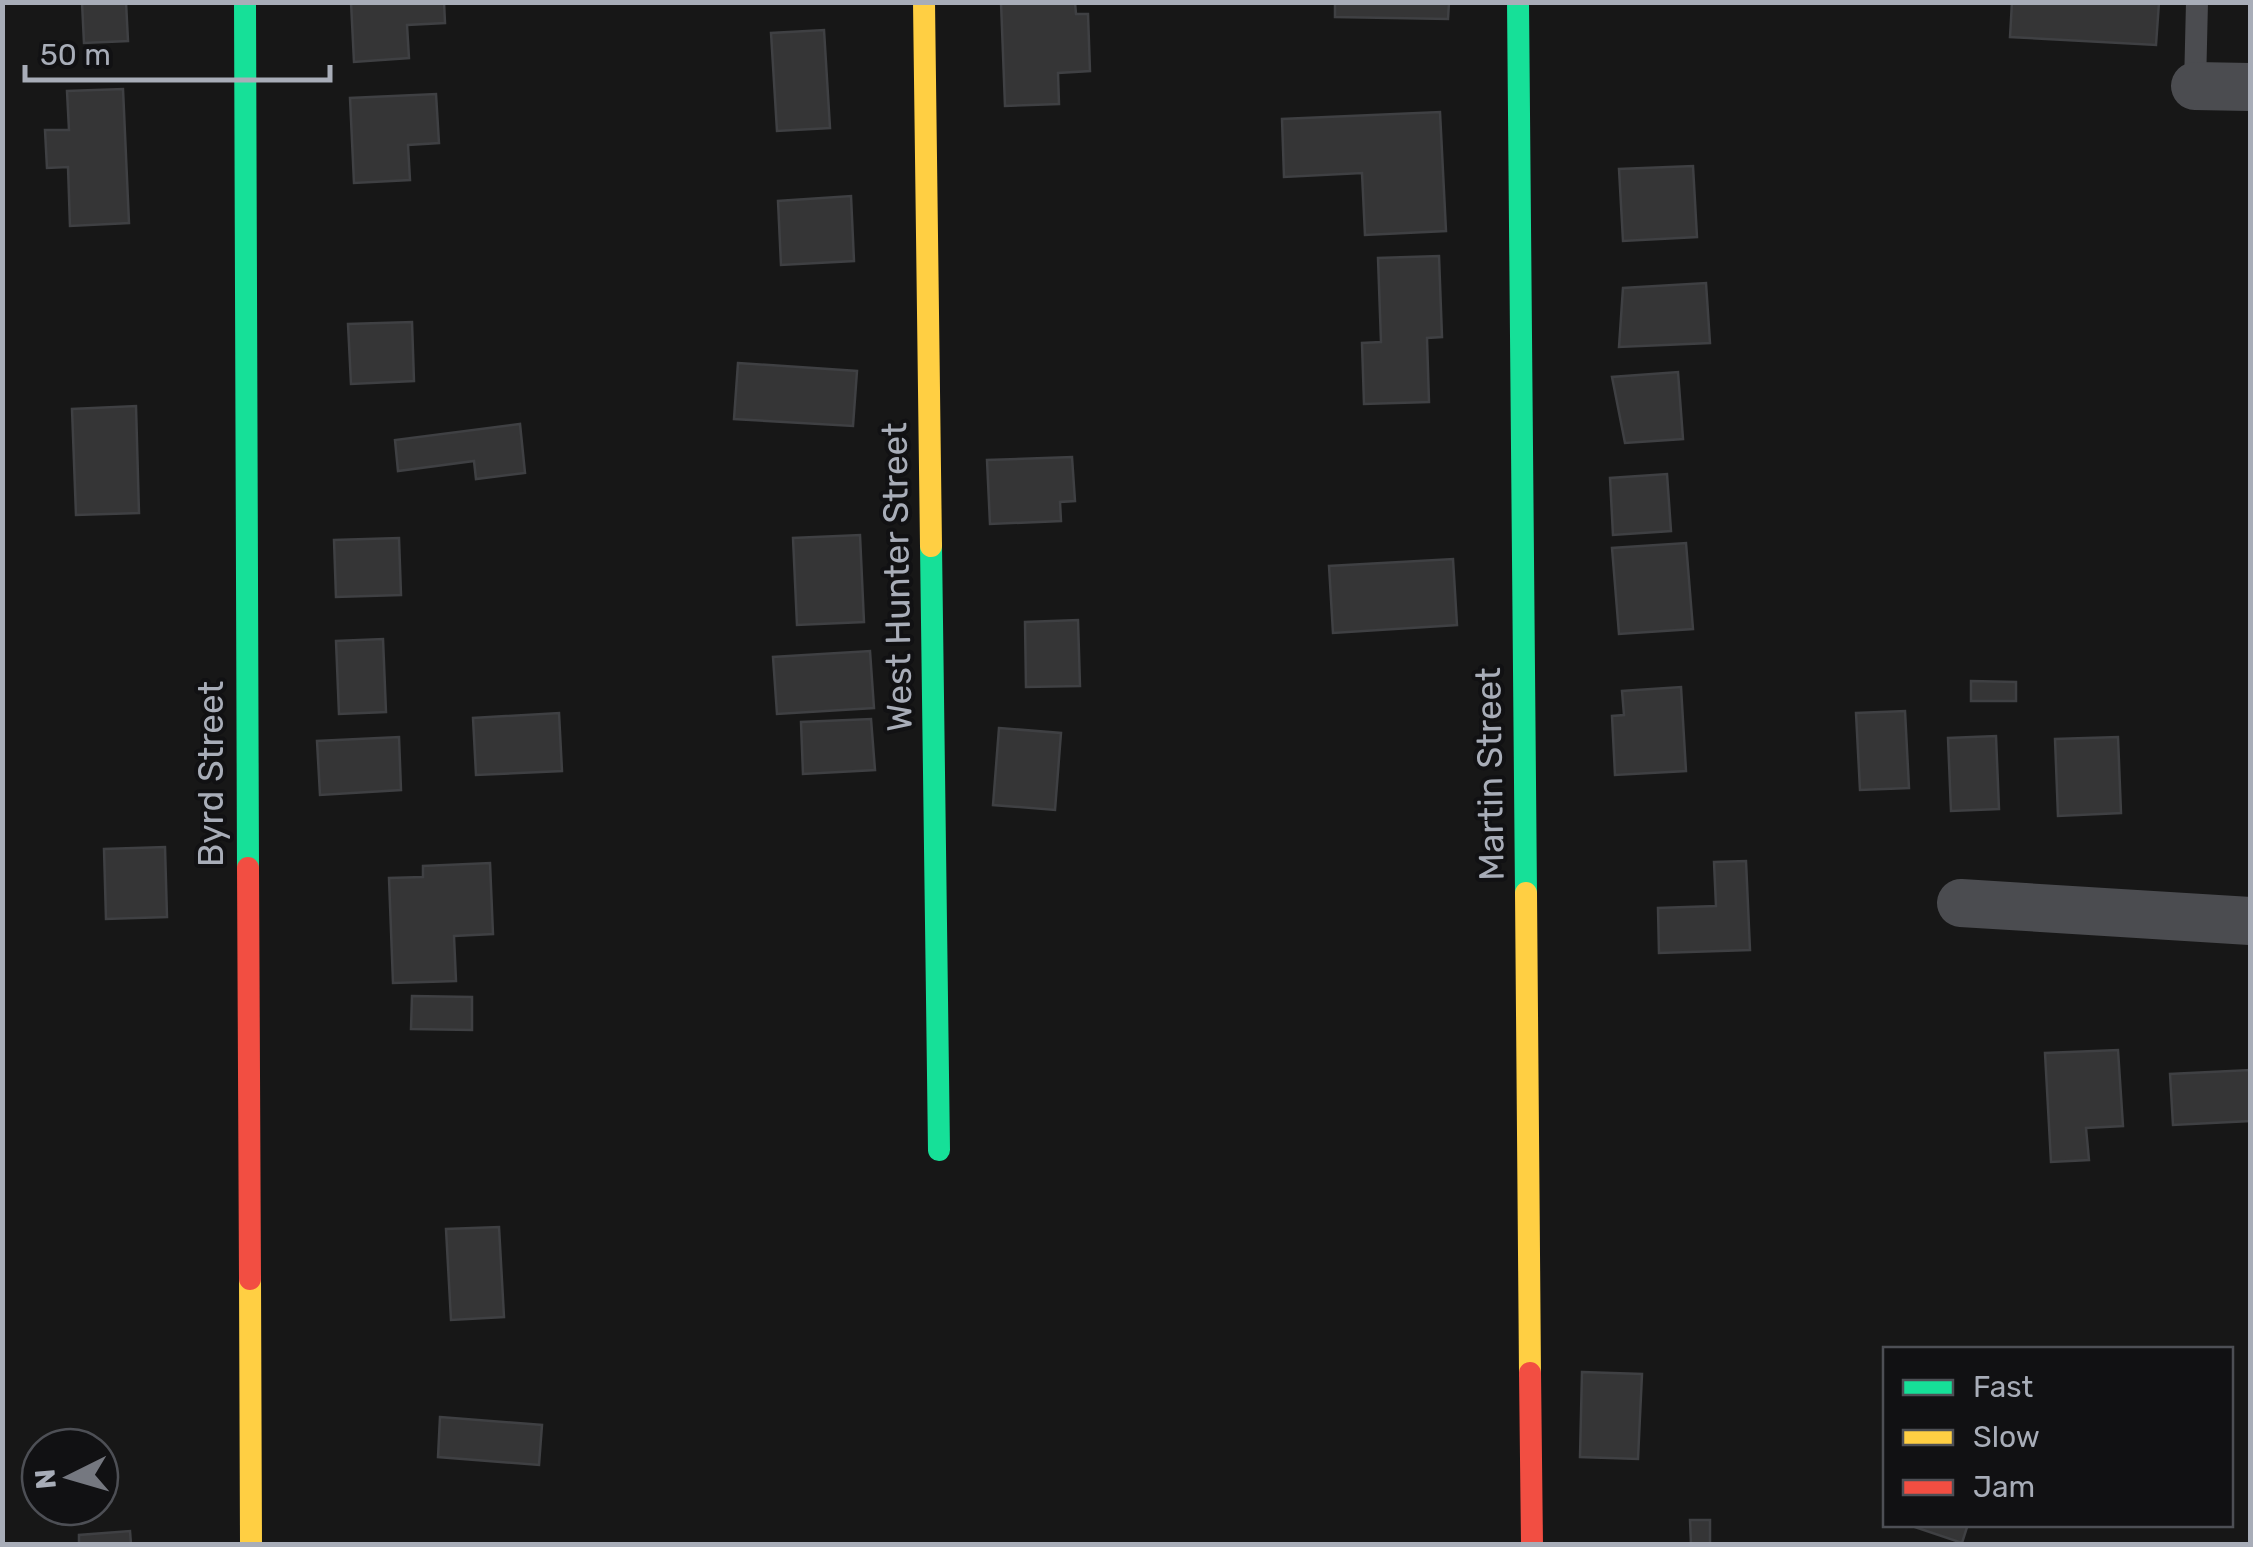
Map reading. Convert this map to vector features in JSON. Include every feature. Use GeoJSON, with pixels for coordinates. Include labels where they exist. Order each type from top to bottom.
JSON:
{"type":"FeatureCollection","features":[{"type":"Feature","properties":{"kind":"street","name":"Byrd Street"},"geometry":{"type":"LineString","coordinates":[[245,2],[251,1544]]}},
{"type":"Feature","properties":{"kind":"street","name":"West Hunter Street"},"geometry":{"type":"LineString","coordinates":[[924,2],[939,1150]]}},
{"type":"Feature","properties":{"kind":"street","name":"Martin Street"},"geometry":{"type":"LineString","coordinates":[[1518,2],[1532,1544]]}},
{"type":"Feature","properties":{"kind":"street"},"geometry":{"type":"LineString","coordinates":[[2195,86],[2250,88]]}},
{"type":"Feature","properties":{"kind":"street"},"geometry":{"type":"LineString","coordinates":[[1961,904],[2250,921]]}},
{"type":"Feature","properties":{"kind":"lane"},"geometry":{"type":"LineString","coordinates":[[2195,86],[2197,2]]}},
{"type":"Feature","properties":{"kind":"building"},"geometry":{"type":"Polygon","coordinates":[[[82,2],[126,2],[128,41],[84,43],[82,2]]]}},
{"type":"Feature","properties":{"kind":"building"},"geometry":{"type":"Polygon","coordinates":[[[351,2],[444,2],[445,23],[407,25],[409,58],[354,62],[351,2]]]}},
{"type":"Feature","properties":{"kind":"building"},"geometry":{"type":"Polygon","coordinates":[[[1001,2],[1075,2],[1076,14],[1088,14],[1090,71],[1058,73],[1059,104],[1005,106],[1001,2]]]}},
{"type":"Feature","properties":{"kind":"building"},"geometry":{"type":"Polygon","coordinates":[[[1335,2],[1449,2],[1448,19],[1335,17],[1335,2]]]}},
{"type":"Feature","properties":{"kind":"building"},"geometry":{"type":"Polygon","coordinates":[[[2012,2],[2159,2],[2156,45],[2010,37],[2012,2]]]}},
{"type":"Feature","properties":{"kind":"building"},"geometry":{"type":"Polygon","coordinates":[[[824,30],[830,128],[777,131],[771,33],[824,30]]]}},
{"type":"Feature","properties":{"kind":"building"},"geometry":{"type":"Polygon","coordinates":[[[123,89],[129,223],[70,226],[68,167],[47,168],[45,130],[69,130],[67,91],[123,89]]]}},
{"type":"Feature","properties":{"kind":"building"},"geometry":{"type":"Polygon","coordinates":[[[436,94],[439,143],[408,145],[410,180],[354,183],[350,98],[436,94]]]}},
{"type":"Feature","properties":{"kind":"building"},"geometry":{"type":"Polygon","coordinates":[[[1440,112],[1446,231],[1365,235],[1362,173],[1284,177],[1282,119],[1440,112]]]}},
{"type":"Feature","properties":{"kind":"building"},"geometry":{"type":"Polygon","coordinates":[[[1693,166],[1697,237],[1623,241],[1619,169],[1693,166]]]}},
{"type":"Feature","properties":{"kind":"building"},"geometry":{"type":"Polygon","coordinates":[[[851,196],[854,261],[781,265],[778,201],[851,196]]]}},
{"type":"Feature","properties":{"kind":"building"},"geometry":{"type":"Polygon","coordinates":[[[1439,256],[1442,337],[1427,338],[1429,402],[1364,404],[1362,343],[1381,342],[1378,258],[1439,256]]]}},
{"type":"Feature","properties":{"kind":"building"},"geometry":{"type":"Polygon","coordinates":[[[1706,283],[1710,343],[1619,347],[1623,288],[1706,283]]]}},
{"type":"Feature","properties":{"kind":"building"},"geometry":{"type":"Polygon","coordinates":[[[412,322],[414,381],[351,384],[348,324],[412,322]]]}},
{"type":"Feature","properties":{"kind":"building"},"geometry":{"type":"Polygon","coordinates":[[[738,363],[857,371],[853,426],[734,419],[738,363]]]}},
{"type":"Feature","properties":{"kind":"building"},"geometry":{"type":"Polygon","coordinates":[[[1678,372],[1683,439],[1625,443],[1612,377],[1678,372]]]}},
{"type":"Feature","properties":{"kind":"building"},"geometry":{"type":"Polygon","coordinates":[[[136,406],[139,513],[76,515],[72,409],[136,406]]]}},
{"type":"Feature","properties":{"kind":"building"},"geometry":{"type":"Polygon","coordinates":[[[520,424],[525,473],[476,479],[474,461],[398,471],[395,440],[520,424]]]}},
{"type":"Feature","properties":{"kind":"building"},"geometry":{"type":"Polygon","coordinates":[[[1072,457],[1075,501],[1060,502],[1061,521],[990,524],[987,460],[1072,457]]]}},
{"type":"Feature","properties":{"kind":"building"},"geometry":{"type":"Polygon","coordinates":[[[1667,474],[1671,531],[1613,535],[1610,478],[1667,474]]]}},
{"type":"Feature","properties":{"kind":"building"},"geometry":{"type":"Polygon","coordinates":[[[860,535],[864,622],[797,625],[793,538],[860,535]]]}},
{"type":"Feature","properties":{"kind":"building"},"geometry":{"type":"Polygon","coordinates":[[[399,538],[401,595],[336,597],[334,540],[399,538]]]}},
{"type":"Feature","properties":{"kind":"building"},"geometry":{"type":"Polygon","coordinates":[[[1686,543],[1693,629],[1619,634],[1612,548],[1686,543]]]}},
{"type":"Feature","properties":{"kind":"building"},"geometry":{"type":"Polygon","coordinates":[[[1453,559],[1457,625],[1333,633],[1329,566],[1453,559]]]}},
{"type":"Feature","properties":{"kind":"building"},"geometry":{"type":"Polygon","coordinates":[[[1078,620],[1080,686],[1026,687],[1025,622],[1078,620]]]}},
{"type":"Feature","properties":{"kind":"building"},"geometry":{"type":"Polygon","coordinates":[[[383,639],[386,712],[339,714],[336,641],[383,639]]]}},
{"type":"Feature","properties":{"kind":"building"},"geometry":{"type":"Polygon","coordinates":[[[870,651],[874,708],[777,714],[773,657],[870,651]]]}},
{"type":"Feature","properties":{"kind":"building"},"geometry":{"type":"Polygon","coordinates":[[[1971,681],[2016,682],[2016,701],[1971,701],[1971,681]]]}},
{"type":"Feature","properties":{"kind":"building"},"geometry":{"type":"Polygon","coordinates":[[[1681,687],[1686,771],[1615,775],[1612,716],[1624,715],[1622,691],[1681,687]]]}},
{"type":"Feature","properties":{"kind":"building"},"geometry":{"type":"Polygon","coordinates":[[[1905,711],[1909,788],[1860,790],[1856,713],[1905,711]]]}},
{"type":"Feature","properties":{"kind":"building"},"geometry":{"type":"Polygon","coordinates":[[[559,713],[562,771],[476,775],[473,718],[559,713]]]}},
{"type":"Feature","properties":{"kind":"building"},"geometry":{"type":"Polygon","coordinates":[[[871,719],[875,770],[803,774],[801,722],[871,719]]]}},
{"type":"Feature","properties":{"kind":"building"},"geometry":{"type":"Polygon","coordinates":[[[999,728],[1061,733],[1055,810],[993,805],[999,728]]]}},
{"type":"Feature","properties":{"kind":"building"},"geometry":{"type":"Polygon","coordinates":[[[1996,736],[1999,809],[1951,811],[1948,738],[1996,736]]]}},
{"type":"Feature","properties":{"kind":"building"},"geometry":{"type":"Polygon","coordinates":[[[399,737],[401,790],[320,795],[317,741],[399,737]]]}},
{"type":"Feature","properties":{"kind":"building"},"geometry":{"type":"Polygon","coordinates":[[[2118,737],[2121,813],[2058,816],[2055,739],[2118,737]]]}},
{"type":"Feature","properties":{"kind":"building"},"geometry":{"type":"Polygon","coordinates":[[[165,847],[167,917],[106,919],[104,849],[165,847]]]}},
{"type":"Feature","properties":{"kind":"building"},"geometry":{"type":"Polygon","coordinates":[[[1746,861],[1750,950],[1659,953],[1658,908],[1716,906],[1714,862],[1746,861]]]}},
{"type":"Feature","properties":{"kind":"building"},"geometry":{"type":"Polygon","coordinates":[[[490,863],[493,934],[454,936],[456,981],[393,983],[389,878],[423,877],[423,866],[490,863]]]}},
{"type":"Feature","properties":{"kind":"building"},"geometry":{"type":"Polygon","coordinates":[[[412,996],[472,997],[472,1030],[411,1029],[412,996]]]}},
{"type":"Feature","properties":{"kind":"building"},"geometry":{"type":"Polygon","coordinates":[[[2118,1050],[2123,1126],[2086,1128],[2089,1160],[2051,1162],[2045,1053],[2118,1050]]]}},
{"type":"Feature","properties":{"kind":"building"},"geometry":{"type":"Polygon","coordinates":[[[2250,1070],[2250,1121],[2173,1125],[2170,1074],[2250,1070]]]}},
{"type":"Feature","properties":{"kind":"building"},"geometry":{"type":"Polygon","coordinates":[[[499,1227],[504,1317],[451,1320],[446,1229],[499,1227]]]}},
{"type":"Feature","properties":{"kind":"building"},"geometry":{"type":"Polygon","coordinates":[[[1582,1372],[1642,1374],[1638,1459],[1580,1457],[1582,1372]]]}},
{"type":"Feature","properties":{"kind":"building"},"geometry":{"type":"Polygon","coordinates":[[[440,1417],[542,1425],[539,1465],[438,1457],[440,1417]]]}},
{"type":"Feature","properties":{"kind":"building"},"geometry":{"type":"Polygon","coordinates":[[[1690,1520],[1710,1520],[1710,1544],[1691,1544],[1690,1520]]]}},
{"type":"Feature","properties":{"kind":"building"},"geometry":{"type":"Polygon","coordinates":[[[1915,1527],[1967,1527],[1962,1543],[1915,1527]]]}},
{"type":"Feature","properties":{"kind":"building"},"geometry":{"type":"Polygon","coordinates":[[[130,1531],[131,1544],[79,1544],[79,1535],[130,1531]]]}},
{"type":"Feature","properties":{"kind":"traffic: fast"},"geometry":{"type":"LineString","coordinates":[[245,2],[248,868]]}},
{"type":"Feature","properties":{"kind":"traffic: fast"},"geometry":{"type":"LineString","coordinates":[[1518,2],[1526,893]]}},
{"type":"Feature","properties":{"kind":"traffic: fast"},"geometry":{"type":"LineString","coordinates":[[931,546],[939,1150]]}},
{"type":"Feature","properties":{"kind":"traffic: slow"},"geometry":{"type":"LineString","coordinates":[[924,2],[931,546]]}},
{"type":"Feature","properties":{"kind":"traffic: slow"},"geometry":{"type":"LineString","coordinates":[[1526,893],[1530,1373]]}},
{"type":"Feature","properties":{"kind":"traffic: slow"},"geometry":{"type":"LineString","coordinates":[[250,1279],[251,1544]]}},
{"type":"Feature","properties":{"kind":"traffic: jam"},"geometry":{"type":"LineString","coordinates":[[248,868],[250,1279]]}},
{"type":"Feature","properties":{"kind":"traffic: jam"},"geometry":{"type":"LineString","coordinates":[[1530,1373],[1532,1544]]}}]}
